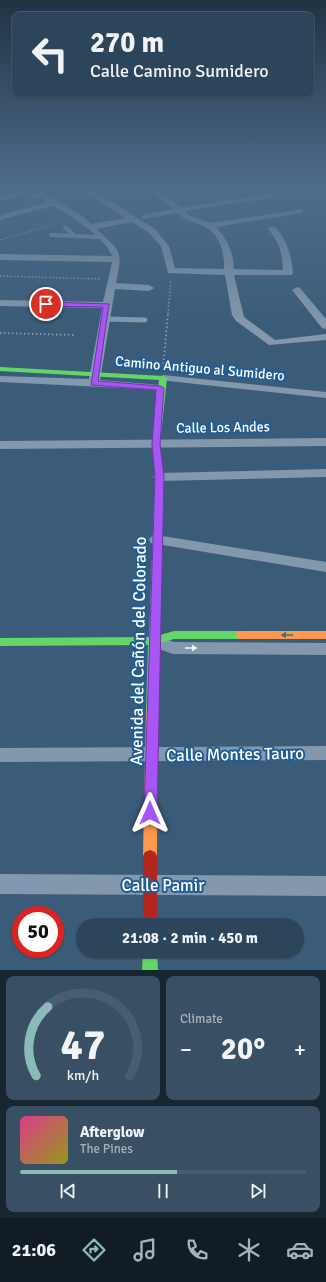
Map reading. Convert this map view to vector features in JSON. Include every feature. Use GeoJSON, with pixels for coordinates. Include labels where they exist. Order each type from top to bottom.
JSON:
{"type":"FeatureCollection","features":[{"type":"Feature","properties":{"kind":"main road","name":"Camino Antiguo al Sumidero"},"geometry":{"type":"LineString","coordinates":[[0,369],[94,378]]}},
{"type":"Feature","properties":{"kind":"main road","name":"Avenida del Cañón del Colorado"},"geometry":{"type":"LineString","coordinates":[[150,918],[150,755],[159,477],[156,444],[161,383]]}},
{"type":"Feature","properties":{"kind":"main road"},"geometry":{"type":"LineString","coordinates":[[0,642],[154,641],[174,635],[326,636]]}},
{"type":"Feature","properties":{"kind":"main road"},"geometry":{"type":"LineString","coordinates":[[150,958],[150,970]]}},
{"type":"Feature","properties":{"kind":"street"},"geometry":{"type":"LineString","coordinates":[[94,378],[117,259],[113,248],[97,233]]}},
{"type":"Feature","properties":{"kind":"street"},"geometry":{"type":"LineString","coordinates":[[154,233],[160,238],[165,246],[171,271],[288,273],[283,242],[281,237],[277,233]]}},
{"type":"Feature","properties":{"kind":"street"},"geometry":{"type":"LineString","coordinates":[[216,233],[226,246],[229,254],[229,272],[237,315],[274,343],[326,336]]}},
{"type":"Feature","properties":{"kind":"street"},"geometry":{"type":"LineString","coordinates":[[0,257],[117,259]]}},
{"type":"Feature","properties":{"kind":"street"},"geometry":{"type":"LineString","coordinates":[[112,283],[148,288]]}},
{"type":"Feature","properties":{"kind":"street"},"geometry":{"type":"LineString","coordinates":[[298,290],[326,326]]}},
{"type":"Feature","properties":{"kind":"street"},"geometry":{"type":"LineString","coordinates":[[0,304],[107,305]]}},
{"type":"Feature","properties":{"kind":"street","name":"Camino Antiguo al Sumidero"},"geometry":{"type":"LineString","coordinates":[[0,379],[94,378],[326,395]]}},
{"type":"Feature","properties":{"kind":"street","name":"Calle Los Andes"},"geometry":{"type":"LineString","coordinates":[[0,445],[326,442]]}},
{"type":"Feature","properties":{"kind":"street"},"geometry":{"type":"LineString","coordinates":[[159,477],[326,474]]}},
{"type":"Feature","properties":{"kind":"street"},"geometry":{"type":"LineString","coordinates":[[156,540],[326,567]]}},
{"type":"Feature","properties":{"kind":"street"},"geometry":{"type":"LineString","coordinates":[[154,641],[173,648],[326,649]]}},
{"type":"Feature","properties":{"kind":"street","name":"Calle Montes Tauro"},"geometry":{"type":"LineString","coordinates":[[0,755],[326,753]]}},
{"type":"Feature","properties":{"kind":"street","name":"Calle Pamir"},"geometry":{"type":"LineString","coordinates":[[0,884],[326,886]]}},
{"type":"Feature","properties":{"kind":"lane"},"geometry":{"type":"LineString","coordinates":[[51,235],[101,237]]}},
{"type":"Feature","properties":{"kind":"lane"},"geometry":{"type":"LineString","coordinates":[[105,319],[145,320]]}},
{"type":"Feature","properties":{"kind":"path"},"geometry":{"type":"LineString","coordinates":[[0,240],[24,233]]}},
{"type":"Feature","properties":{"kind":"path"},"geometry":{"type":"LineString","coordinates":[[161,383],[171,271]]}},
{"type":"Feature","properties":{"kind":"path"},"geometry":{"type":"LineString","coordinates":[[0,276],[112,283]]}},
{"type":"Feature","properties":{"kind":"path"},"geometry":{"type":"LineString","coordinates":[[0,333],[75,335]]}},
{"type":"Feature","properties":{"kind":"traffic: fast"},"geometry":{"type":"LineString","coordinates":[[0,369],[163,378],[156,444],[159,477],[152,711]]}},
{"type":"Feature","properties":{"kind":"traffic: fast"},"geometry":{"type":"LineString","coordinates":[[0,642],[154,641],[174,635],[241,635]]}},
{"type":"Feature","properties":{"kind":"traffic: fast"},"geometry":{"type":"LineString","coordinates":[[150,958],[150,970]]}},
{"type":"Feature","properties":{"kind":"traffic: slow"},"geometry":{"type":"LineString","coordinates":[[241,635],[326,635]]}},
{"type":"Feature","properties":{"kind":"traffic: slow"},"geometry":{"type":"LineString","coordinates":[[150,856],[152,711]]}},
{"type":"Feature","properties":{"kind":"traffic: jam"},"geometry":{"type":"LineString","coordinates":[[150,856],[150,918]]}},
{"type":"Feature","properties":{"kind":"route"},"geometry":{"type":"LineString","coordinates":[[46,304],[107,305],[94,383],[160,388],[156,444],[159,477],[150,755],[150,813]]}}]}
